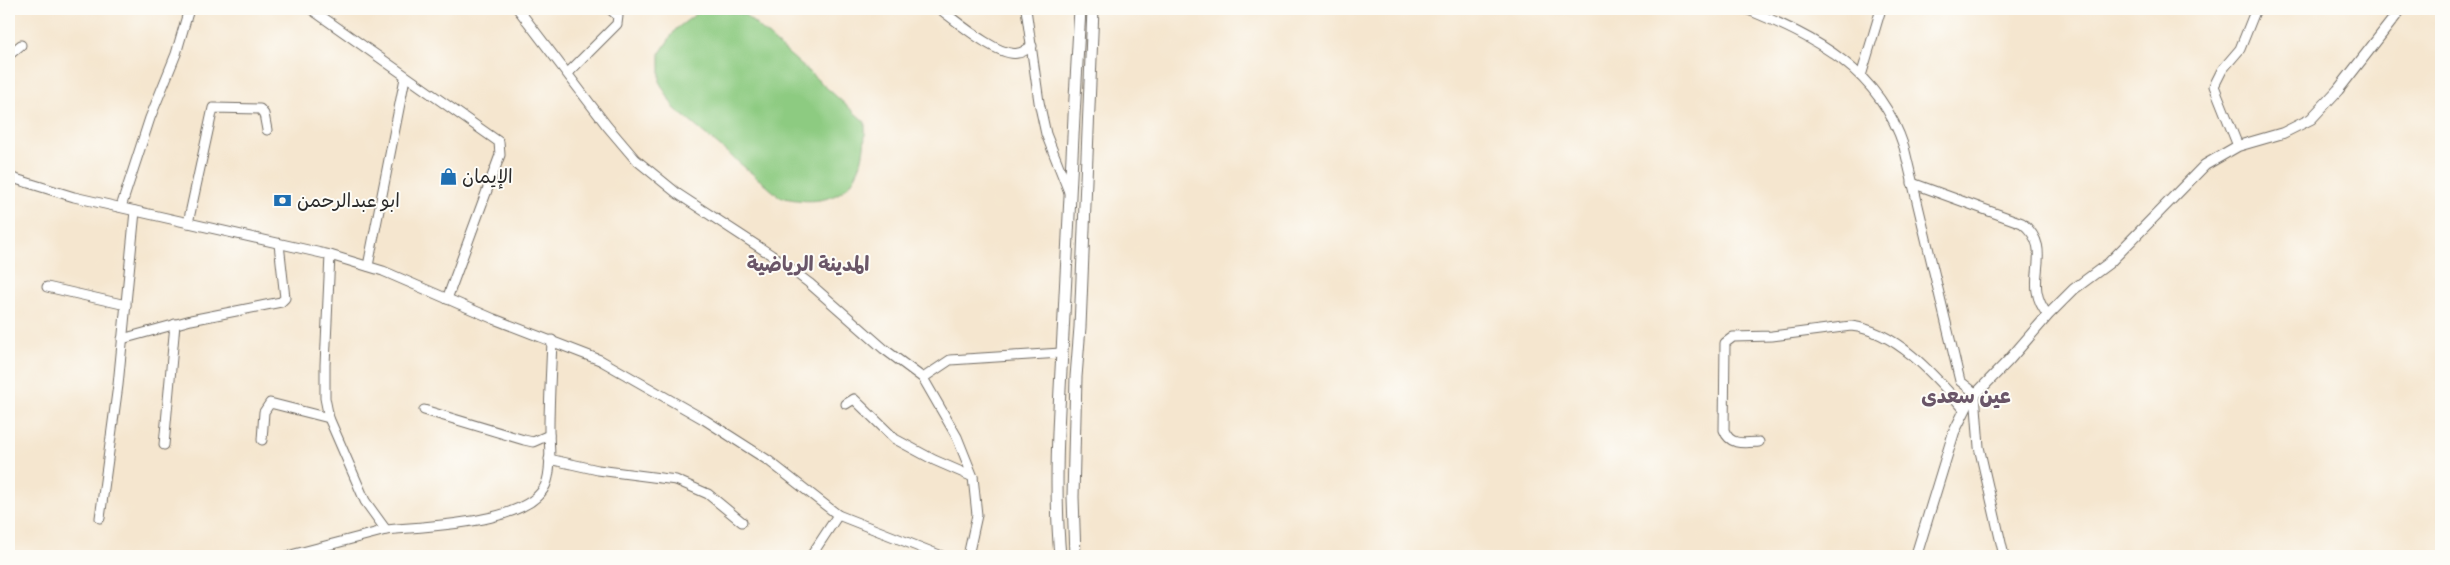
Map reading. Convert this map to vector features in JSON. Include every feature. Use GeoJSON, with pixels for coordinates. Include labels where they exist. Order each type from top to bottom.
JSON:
{"type":"FeatureCollection","features":[{"type":"Feature","properties":{"kind":"main road"},"geometry":{"type":"LineString","coordinates":[[1060,556],[1057,506],[1061,353],[1069,192],[1074,148],[1080,9]]}},
{"type":"Feature","properties":{"kind":"main road"},"geometry":{"type":"LineString","coordinates":[[1075,556],[1073,497],[1076,377],[1080,327],[1083,203],[1093,9]]}},
{"type":"Feature","properties":{"kind":"street"},"geometry":{"type":"LineString","coordinates":[[121,207],[150,118],[176,54],[189,9]]}},
{"type":"Feature","properties":{"kind":"street"},"geometry":{"type":"LineString","coordinates":[[311,9],[340,28],[406,78],[496,138],[501,147],[447,299]]}},
{"type":"Feature","properties":{"kind":"street"},"geometry":{"type":"LineString","coordinates":[[518,9],[607,126],[635,159],[661,182],[736,234],[779,260],[923,378],[957,437],[973,476],[977,515],[968,556]]}},
{"type":"Feature","properties":{"kind":"street"},"geometry":{"type":"LineString","coordinates":[[568,73],[617,24],[618,16],[610,9]]}},
{"type":"Feature","properties":{"kind":"street"},"geometry":{"type":"LineString","coordinates":[[940,9],[980,37],[1008,52],[1018,54],[1032,46]]}},
{"type":"Feature","properties":{"kind":"street"},"geometry":{"type":"LineString","coordinates":[[1026,9],[1038,102],[1046,134],[1069,192]]}},
{"type":"Feature","properties":{"kind":"street"},"geometry":{"type":"LineString","coordinates":[[1746,9],[1782,24],[1822,45],[1861,76],[1882,101],[1894,121],[1904,147],[1960,381],[1975,393],[1979,447],[2004,556]]}},
{"type":"Feature","properties":{"kind":"street"},"geometry":{"type":"LineString","coordinates":[[1861,76],[1881,9]]}},
{"type":"Feature","properties":{"kind":"street"},"geometry":{"type":"LineString","coordinates":[[1916,556],[1954,432],[1964,409],[1975,393],[2009,360],[2048,315],[2074,289],[2109,263],[2205,165],[2238,146],[2283,133],[2311,119],[2338,90],[2401,9]]}},
{"type":"Feature","properties":{"kind":"street"},"geometry":{"type":"LineString","coordinates":[[2238,146],[2214,86],[2222,70],[2240,49],[2254,10]]}},
{"type":"Feature","properties":{"kind":"street"},"geometry":{"type":"LineString","coordinates":[[9,55],[21,44]]}},
{"type":"Feature","properties":{"kind":"street"},"geometry":{"type":"LineString","coordinates":[[368,266],[406,78]]}},
{"type":"Feature","properties":{"kind":"street"},"geometry":{"type":"LineString","coordinates":[[188,223],[212,108],[260,109],[264,114],[267,130]]}},
{"type":"Feature","properties":{"kind":"street"},"geometry":{"type":"LineString","coordinates":[[9,177],[74,197],[330,255],[368,266],[411,282],[447,299],[600,360],[688,409],[769,461],[838,515],[942,556]]}},
{"type":"Feature","properties":{"kind":"street"},"geometry":{"type":"LineString","coordinates":[[1912,183],[2022,223],[2030,229],[2036,238],[2039,250],[2036,296],[2039,304],[2048,315]]}},
{"type":"Feature","properties":{"kind":"street"},"geometry":{"type":"LineString","coordinates":[[100,518],[122,340],[135,211]]}},
{"type":"Feature","properties":{"kind":"street"},"geometry":{"type":"LineString","coordinates":[[122,340],[175,324],[281,302],[285,298],[279,244]]}},
{"type":"Feature","properties":{"kind":"street"},"geometry":{"type":"LineString","coordinates":[[330,255],[325,365],[325,398],[329,418],[366,501],[386,530]]}},
{"type":"Feature","properties":{"kind":"street"},"geometry":{"type":"LineString","coordinates":[[47,287],[126,304]]}},
{"type":"Feature","properties":{"kind":"street"},"geometry":{"type":"LineString","coordinates":[[164,445],[175,324]]}},
{"type":"Feature","properties":{"kind":"street"},"geometry":{"type":"LineString","coordinates":[[1759,442],[1737,443],[1726,437],[1724,430],[1725,343],[1734,337],[1772,336],[1851,326],[1863,327],[1875,331],[1908,354],[1944,386],[1964,409]]}},
{"type":"Feature","properties":{"kind":"street"},"geometry":{"type":"LineString","coordinates":[[287,556],[386,530],[458,523],[502,515],[517,509],[539,495],[547,481],[550,459],[552,340]]}},
{"type":"Feature","properties":{"kind":"street"},"geometry":{"type":"LineString","coordinates":[[923,378],[950,360],[1061,353]]}},
{"type":"Feature","properties":{"kind":"street"},"geometry":{"type":"LineString","coordinates":[[846,404],[854,400],[895,439],[934,460],[973,476]]}},
{"type":"Feature","properties":{"kind":"street"},"geometry":{"type":"LineString","coordinates":[[262,440],[264,412],[270,403],[329,418]]}},
{"type":"Feature","properties":{"kind":"street"},"geometry":{"type":"LineString","coordinates":[[424,410],[533,442],[549,435]]}},
{"type":"Feature","properties":{"kind":"street"},"geometry":{"type":"LineString","coordinates":[[550,459],[598,470],[676,480],[708,494],[742,522]]}},
{"type":"Feature","properties":{"kind":"street"},"geometry":{"type":"LineString","coordinates":[[811,556],[838,515]]}},
{"type":"Feature","properties":{"kind":"green space"},"geometry":{"type":"Polygon","coordinates":[[[700,11],[724,11],[744,14],[865,122],[865,143],[861,161],[856,176],[847,187],[835,195],[820,200],[802,201],[780,197],[674,108],[660,83],[660,53],[676,29],[700,11]]]}},
{"type":"Feature","properties":{"kind":"place","name":"الإيمان"},"geometry":{"type":"Point","coordinates":[448,176]}},
{"type":"Feature","properties":{"kind":"place","name":"ابو عبدالرحمن"},"geometry":{"type":"Point","coordinates":[283,200]}},
{"type":"Feature","properties":{"kind":"district","name":"المدينة الرياضية"},"geometry":{"type":"Point","coordinates":[808,264]}},
{"type":"Feature","properties":{"kind":"district","name":"عين سعدى"},"geometry":{"type":"Point","coordinates":[1966,395]}}]}
